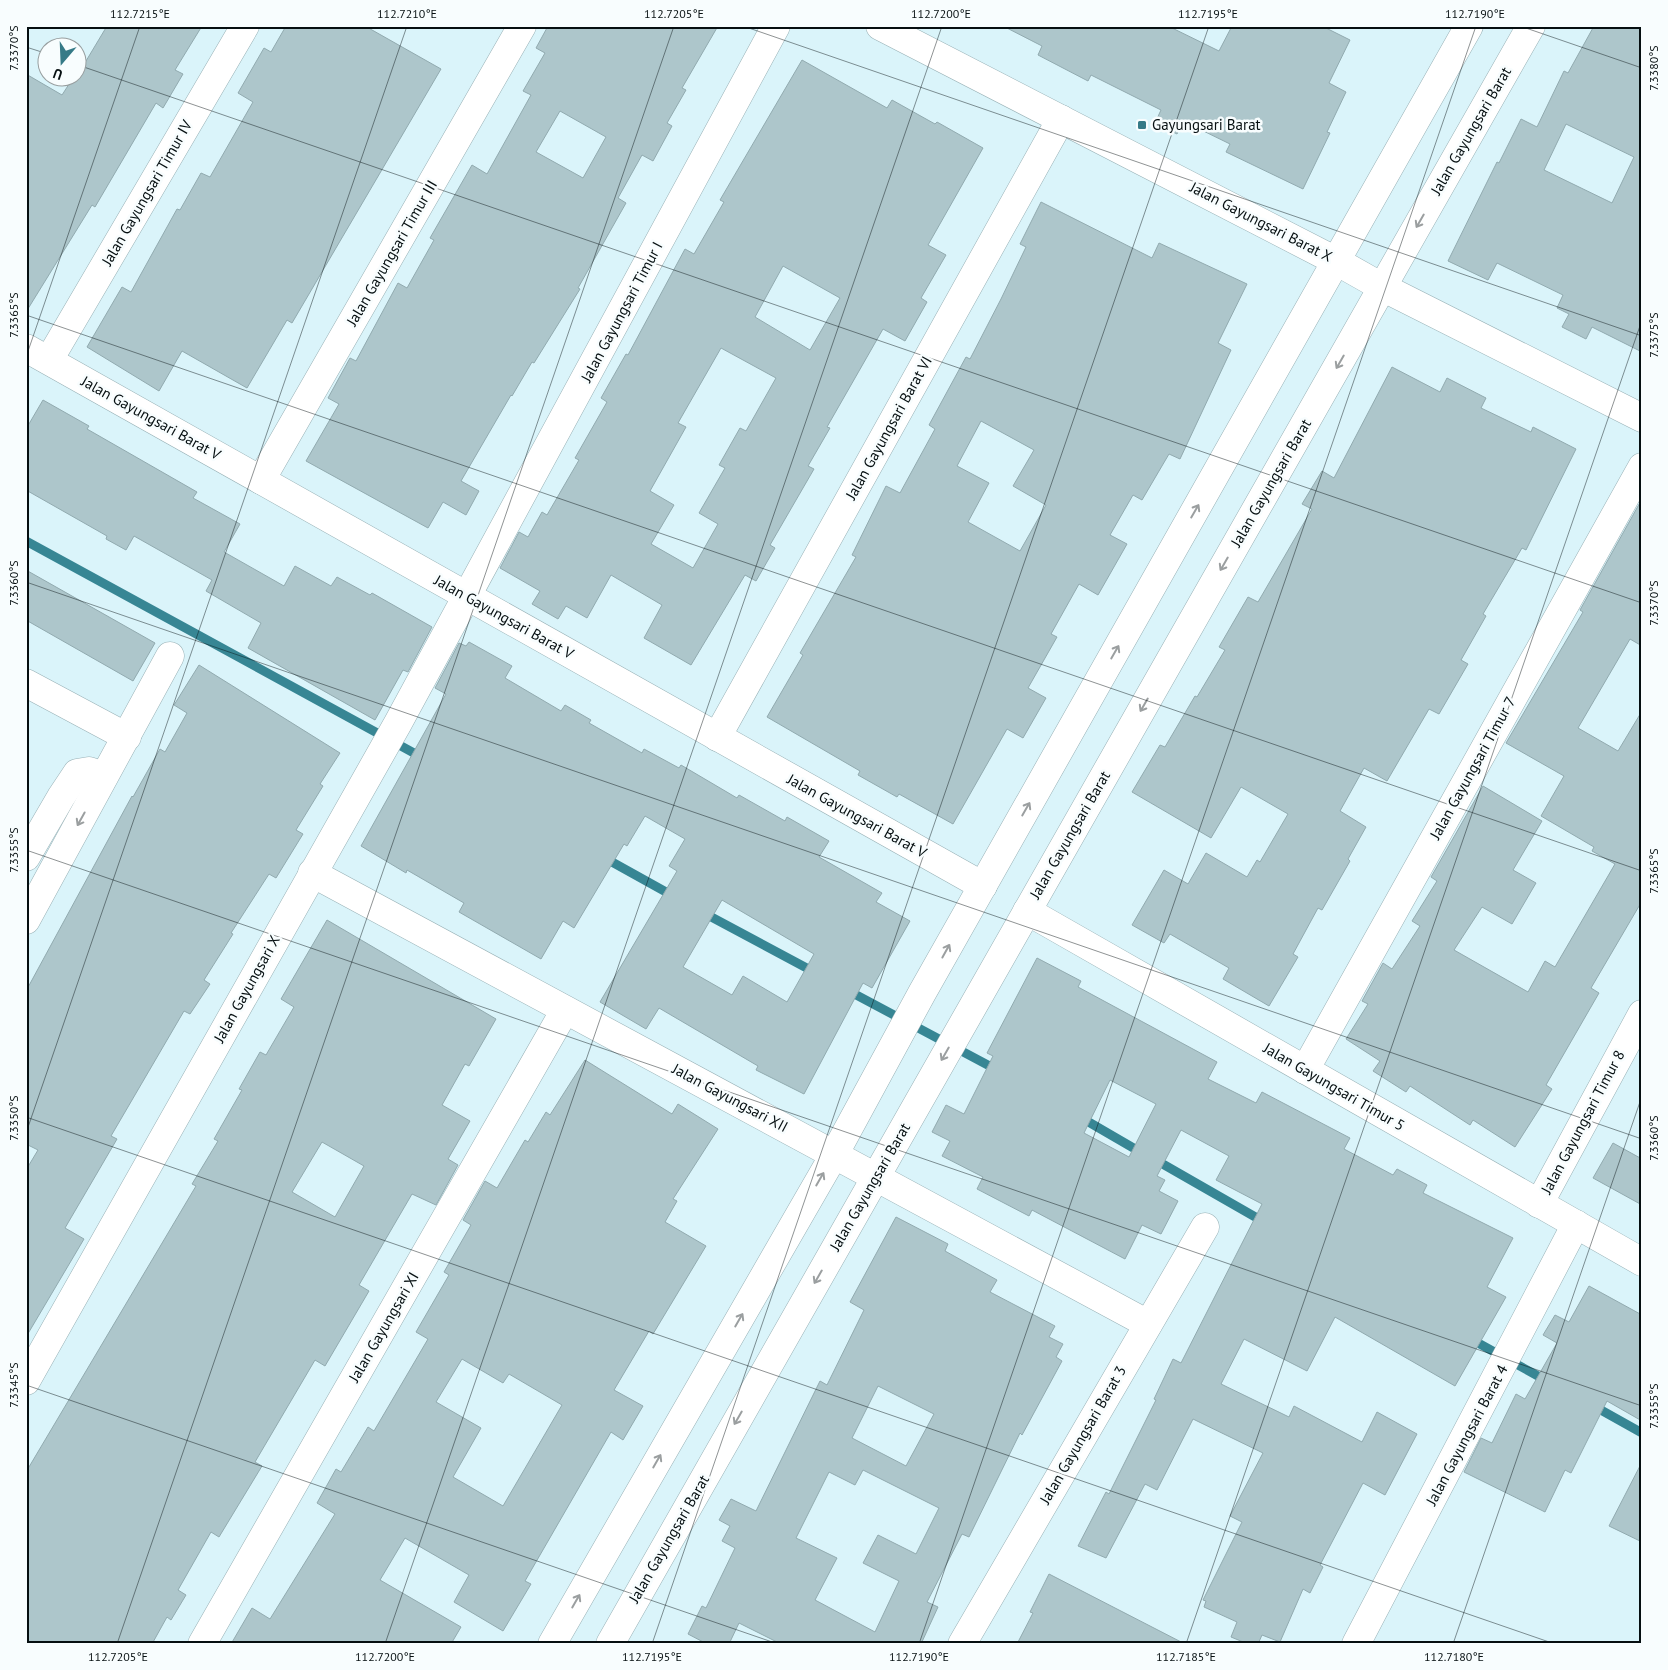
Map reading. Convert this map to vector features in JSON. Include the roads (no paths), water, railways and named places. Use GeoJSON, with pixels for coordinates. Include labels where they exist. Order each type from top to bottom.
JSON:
{"type":"FeatureCollection","features":[{"type":"Feature","properties":{"kind":"street","name":"Jalan Gayungsari Timur IV"},"geometry":{"type":"LineString","coordinates":[[37,354],[245,26]]}},
{"type":"Feature","properties":{"kind":"street","name":"Jalan Gayungsari Timur III"},"geometry":{"type":"LineString","coordinates":[[261,480],[522,26]]}},
{"type":"Feature","properties":{"kind":"street","name":"Jalan Gayungsari Timur I"},"geometry":{"type":"LineString","coordinates":[[468,597],[776,26]]}},
{"type":"Feature","properties":{"kind":"street","name":"Jalan Gayungsari Barat X"},"geometry":{"type":"LineString","coordinates":[[880,26],[1336,261],[1382,287],[1642,418]]}},
{"type":"Feature","properties":{"kind":"street"},"geometry":{"type":"LineString","coordinates":[[552,1644],[834,1155],[922,993],[1469,26]]}},
{"type":"Feature","properties":{"kind":"street","name":"Jalan Gayungsari Barat"},"geometry":{"type":"LineString","coordinates":[[610,1644],[1531,26]]}},
{"type":"Feature","properties":{"kind":"street","name":"Jalan Gayungsari Barat VI"},"geometry":{"type":"LineString","coordinates":[[717,736],[1061,119]]}},
{"type":"Feature","properties":{"kind":"street","name":"Jalan Gayungsari Barat V"},"geometry":{"type":"LineString","coordinates":[[37,354],[983,886]]}},
{"type":"Feature","properties":{"kind":"street","name":"Jalan Gayungsari Timur 7"},"geometry":{"type":"LineString","coordinates":[[1305,1070],[1642,466]]}},
{"type":"Feature","properties":{"kind":"street","name":"Jalan Gayungsari X"},"geometry":{"type":"LineString","coordinates":[[26,1381],[468,597]]}},
{"type":"Feature","properties":{"kind":"street"},"geometry":{"type":"LineString","coordinates":[[26,920],[170,656]]}},
{"type":"Feature","properties":{"kind":"street"},"geometry":{"type":"LineString","coordinates":[[26,683],[127,737]]}},
{"type":"Feature","properties":{"kind":"street"},"geometry":{"type":"LineString","coordinates":[[26,857],[77,773],[89,771],[104,776]]}},
{"type":"Feature","properties":{"kind":"street","name":"Jalan Gayungsari XII"},"geometry":{"type":"LineString","coordinates":[[312,873],[1148,1324]]}},
{"type":"Feature","properties":{"kind":"street","name":"Jalan Gayungsari Timur 5"},"geometry":{"type":"LineString","coordinates":[[1026,911],[1642,1262]]}},
{"type":"Feature","properties":{"kind":"street","name":"Jalan Gayungsari XI"},"geometry":{"type":"LineString","coordinates":[[202,1644],[565,1010]]}},
{"type":"Feature","properties":{"kind":"street","name":"Jalan Gayungsari Timur 8"},"geometry":{"type":"LineString","coordinates":[[1539,1204],[1642,1014]]}},
{"type":"Feature","properties":{"kind":"street","name":"Jalan Gayungsari Barat 4"},"geometry":{"type":"LineString","coordinates":[[1356,1644],[1576,1224]]}},
{"type":"Feature","properties":{"kind":"street","name":"Jalan Gayungsari Barat 3"},"geometry":{"type":"LineString","coordinates":[[962,1644],[1205,1227]]}},
{"type":"Feature","properties":{"kind":"waterway"},"geometry":{"type":"LineString","coordinates":[[26,541],[423,758]]}},
{"type":"Feature","properties":{"kind":"waterway"},"geometry":{"type":"LineString","coordinates":[[603,857],[675,897]]}},
{"type":"Feature","properties":{"kind":"waterway"},"geometry":{"type":"LineString","coordinates":[[702,912],[816,973]]}},
{"type":"Feature","properties":{"kind":"waterway"},"geometry":{"type":"LineString","coordinates":[[847,990],[999,1071]]}},
{"type":"Feature","properties":{"kind":"waterway"},"geometry":{"type":"LineString","coordinates":[[1080,1117],[1142,1153]]}},
{"type":"Feature","properties":{"kind":"waterway"},"geometry":{"type":"LineString","coordinates":[[1154,1159],[1264,1222]]}},
{"type":"Feature","properties":{"kind":"waterway"},"geometry":{"type":"LineString","coordinates":[[1469,1338],[1547,1381]]}},
{"type":"Feature","properties":{"kind":"waterway"},"geometry":{"type":"LineString","coordinates":[[1592,1405],[1642,1433]]}},
{"type":"Feature","properties":{"kind":"place","name":"Gayungsari Barat"},"geometry":{"type":"Point","coordinates":[1142,125]}}]}
